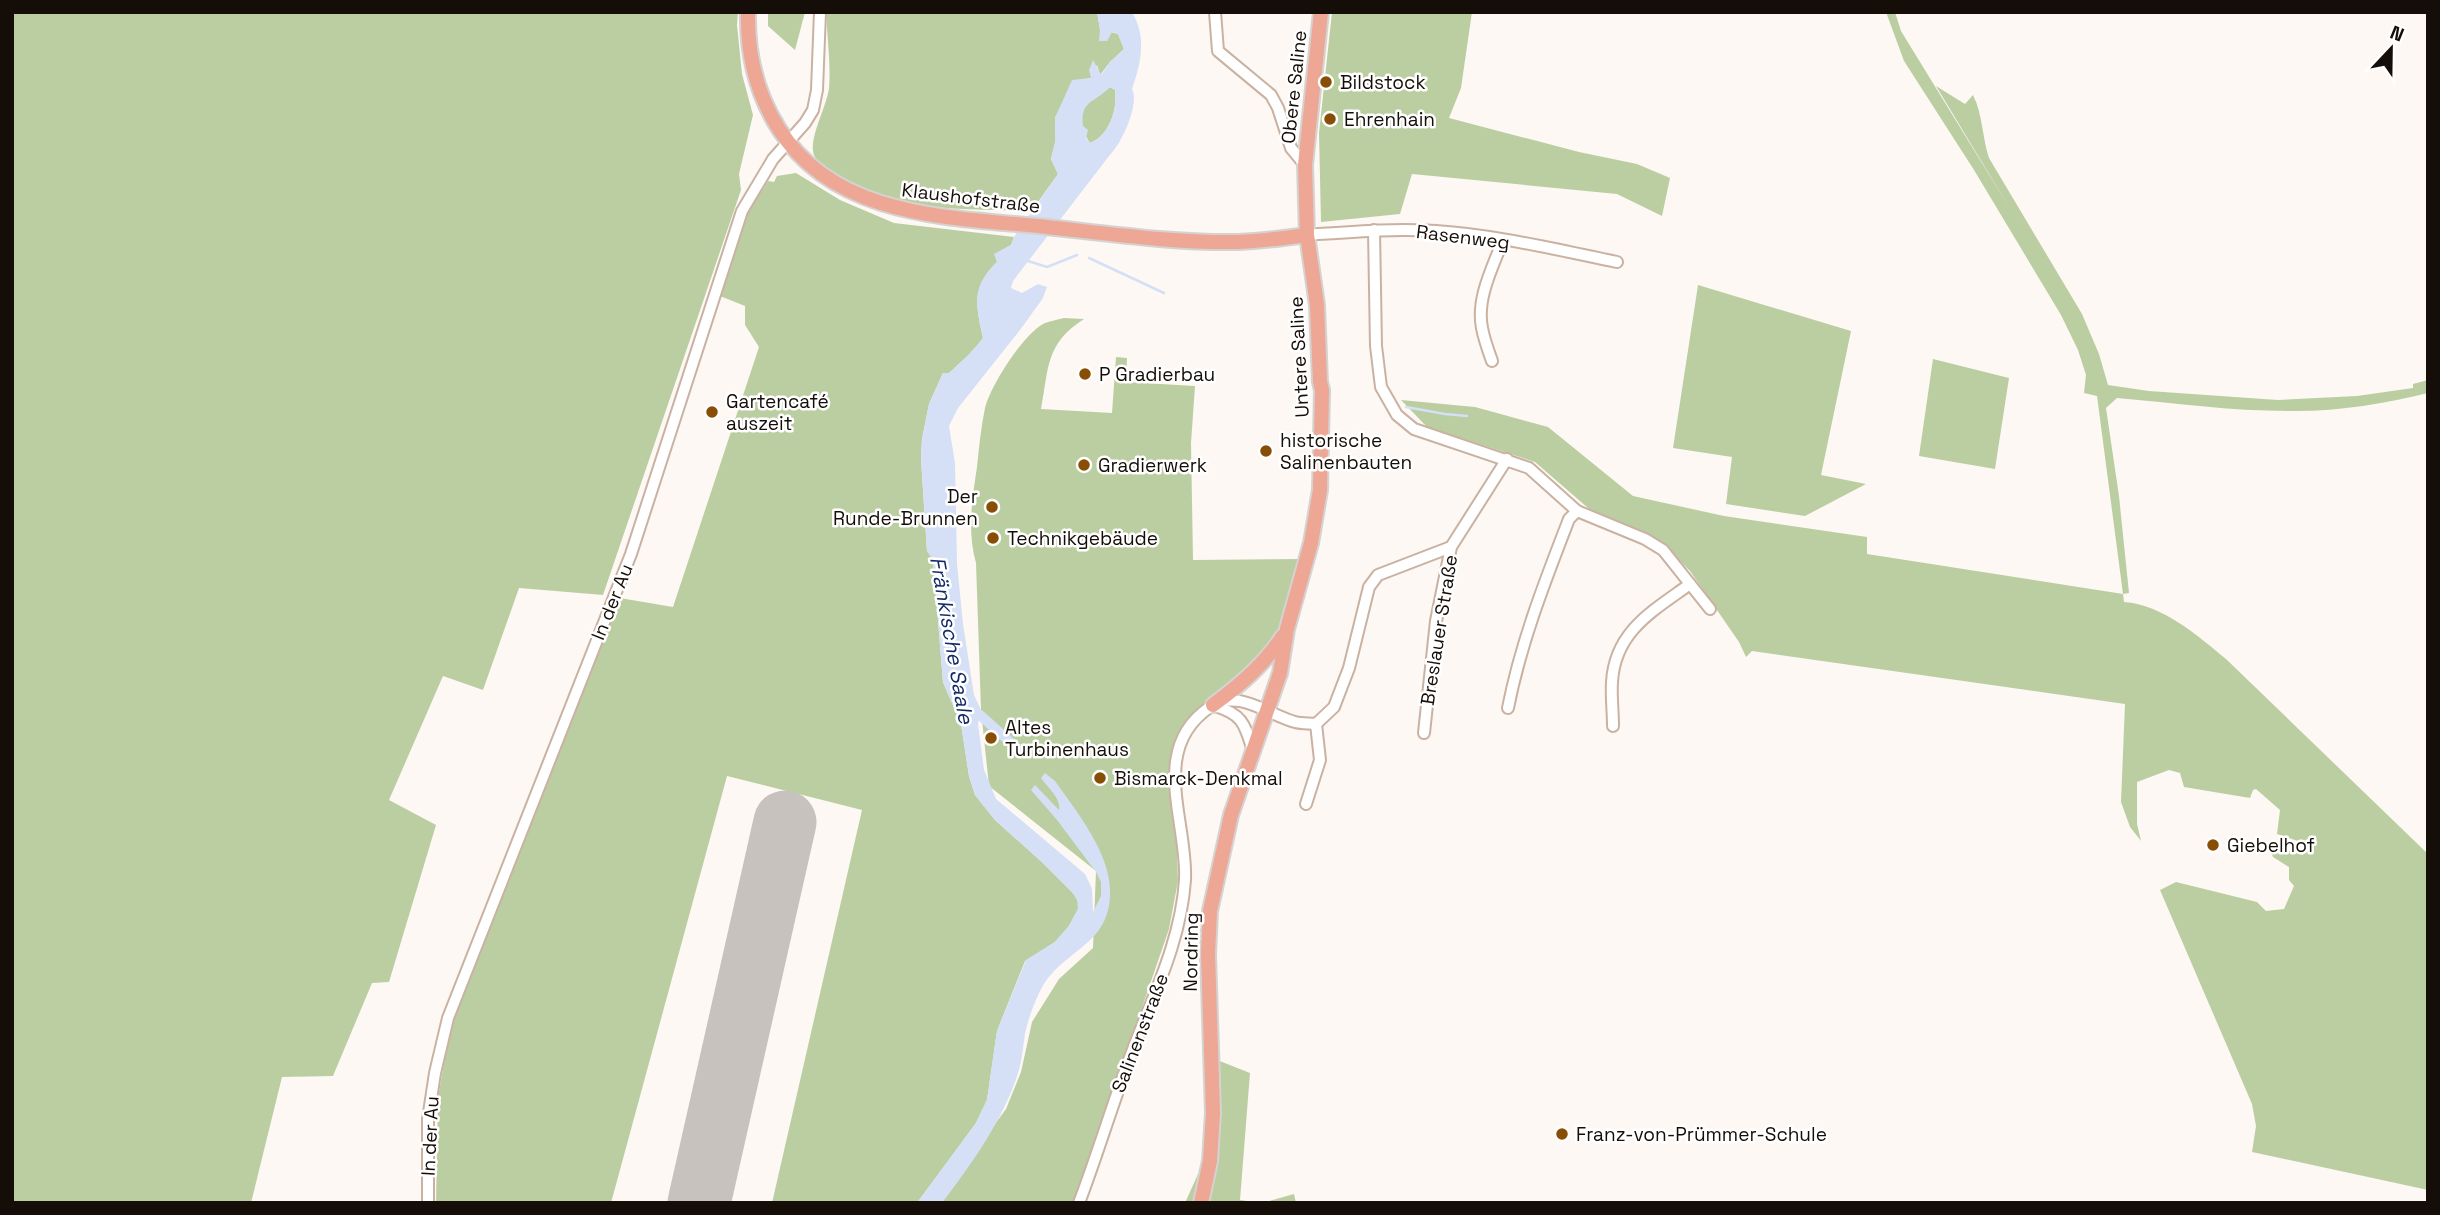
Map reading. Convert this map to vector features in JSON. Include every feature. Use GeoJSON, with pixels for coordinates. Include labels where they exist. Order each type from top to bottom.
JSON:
{"type":"FeatureCollection","features":[{"type":"Feature","properties":{"kind":"main road","name":"Klaushofstraße"},"geometry":{"type":"LineString","coordinates":[[748,12],[755,79],[766,109],[787,142],[809,165],[838,186],[891,207],[930,215],[1164,239],[1241,242],[1307,236]]}},
{"type":"Feature","properties":{"kind":"main road","name":"Obere Saline"},"geometry":{"type":"LineString","coordinates":[[1305,165],[1321,12]]}},
{"type":"Feature","properties":{"kind":"main road","name":"Untere Saline"},"geometry":{"type":"LineString","coordinates":[[1267,709],[1280,673],[1287,629],[1311,543],[1320,489],[1322,390],[1317,305],[1307,236],[1305,165]]}},
{"type":"Feature","properties":{"kind":"main road"},"geometry":{"type":"LineString","coordinates":[[1213,705],[1270,656],[1287,629]]}},
{"type":"Feature","properties":{"kind":"main road","name":"Nordring"},"geometry":{"type":"LineString","coordinates":[[1201,1203],[1210,1161],[1213,1113],[1208,954],[1210,911],[1228,826],[1267,709]]}},
{"type":"Feature","properties":{"kind":"street","name":"In der Au"},"geometry":{"type":"LineString","coordinates":[[428,1203],[428,1119],[448,1018],[631,554],[742,211],[773,159],[806,123],[813,110],[817,90],[820,12]]}},
{"type":"Feature","properties":{"kind":"street"},"geometry":{"type":"LineString","coordinates":[[1215,12],[1218,51],[1271,95],[1291,148],[1305,165]]}},
{"type":"Feature","properties":{"kind":"street"},"geometry":{"type":"LineString","coordinates":[[1374,230],[1376,346],[1381,387],[1397,415],[1414,429],[1529,468],[1577,510],[1646,539],[1663,550],[1710,609]]}},
{"type":"Feature","properties":{"kind":"street","name":"Rasenweg"},"geometry":{"type":"LineString","coordinates":[[1307,236],[1374,230],[1439,231],[1503,240],[1617,262]]}},
{"type":"Feature","properties":{"kind":"street"},"geometry":{"type":"LineString","coordinates":[[1492,361],[1480,311],[1503,240]]}},
{"type":"Feature","properties":{"kind":"street","name":"Breslauer Straße"},"geometry":{"type":"LineString","coordinates":[[1424,733],[1436,621],[1451,547],[1507,459]]}},
{"type":"Feature","properties":{"kind":"street"},"geometry":{"type":"LineString","coordinates":[[1508,708],[1536,601],[1569,519],[1577,510]]}},
{"type":"Feature","properties":{"kind":"street"},"geometry":{"type":"LineString","coordinates":[[1306,804],[1320,760],[1317,724],[1334,707],[1349,668],[1368,587],[1378,575],[1451,547]]}},
{"type":"Feature","properties":{"kind":"street"},"geometry":{"type":"LineString","coordinates":[[1613,726],[1612,681],[1616,659],[1624,640],[1637,623],[1690,584]]}},
{"type":"Feature","properties":{"kind":"street"},"geometry":{"type":"LineString","coordinates":[[1213,705],[1231,701],[1247,702],[1296,722],[1317,724]]}},
{"type":"Feature","properties":{"kind":"street"},"geometry":{"type":"LineString","coordinates":[[1213,705],[1240,718],[1253,751]]}},
{"type":"Feature","properties":{"kind":"street","name":"Salinenstraße"},"geometry":{"type":"LineString","coordinates":[[1079,1203],[1181,915],[1185,879],[1176,804],[1175,770],[1188,726],[1213,705]]}},
{"type":"Feature","properties":{"kind":"green space"},"geometry":{"type":"Polygon","coordinates":[[[12,12],[738,12],[742,74],[753,115],[739,174],[741,190],[603,595],[519,588],[483,690],[443,676],[389,800],[436,825],[389,982],[372,983],[333,1076],[282,1077],[251,1203],[12,1203],[12,12]]]}},
{"type":"Feature","properties":{"kind":"green space"},"geometry":{"type":"Polygon","coordinates":[[[768,12],[805,12],[795,50],[768,26],[768,12]]]}},
{"type":"Feature","properties":{"kind":"green space"},"geometry":{"type":"Polygon","coordinates":[[[826,12],[1097,12],[1100,29],[1107,41],[1111,32],[1118,34],[1124,49],[1100,75],[1097,65],[1091,78],[1073,81],[1055,118],[1055,143],[1051,159],[1058,174],[1033,209],[1025,211],[925,206],[900,202],[854,186],[815,158],[814,140],[829,88],[826,12]]]}},
{"type":"Feature","properties":{"kind":"green space"},"geometry":{"type":"Polygon","coordinates":[[[1332,12],[1472,12],[1461,88],[1449,118],[1579,152],[1637,164],[1670,178],[1662,216],[1617,194],[1412,174],[1400,214],[1321,222],[1319,133],[1332,12]]]}},
{"type":"Feature","properties":{"kind":"green space"},"geometry":{"type":"Polygon","coordinates":[[[1886,12],[1895,12],[1901,31],[2012,212],[1936,86],[1965,104],[1973,95],[1979,110],[1989,158],[2082,314],[2099,354],[2108,385],[2149,391],[2278,400],[2357,396],[2413,388],[2413,384],[2428,380],[2428,393],[2394,401],[2306,411],[2267,411],[2117,398],[2106,408],[2129,593],[2123,594],[2097,396],[2084,393],[2086,375],[2078,350],[2061,315],[1974,170],[1904,61],[1886,12]]]}},
{"type":"Feature","properties":{"kind":"green space"},"geometry":{"type":"Polygon","coordinates":[[[1110,87],[1115,90],[1116,97],[1111,121],[1102,134],[1090,143],[1082,124],[1083,108],[1110,87]]]}},
{"type":"Feature","properties":{"kind":"green space"},"geometry":{"type":"Polygon","coordinates":[[[796,173],[840,200],[894,223],[1014,237],[1011,245],[995,254],[997,262],[979,289],[977,306],[983,338],[949,373],[943,373],[929,404],[921,459],[927,551],[933,559],[943,682],[961,724],[969,776],[975,795],[995,820],[1072,892],[1078,900],[1078,909],[1069,926],[1055,942],[1025,961],[997,1031],[987,1100],[976,1123],[917,1203],[772,1203],[862,810],[727,776],[611,1203],[436,1203],[438,1098],[450,1027],[620,598],[673,607],[759,347],[745,325],[745,306],[720,296],[748,213],[768,181],[774,182],[777,176],[796,173]]]}},
{"type":"Feature","properties":{"kind":"green space"},"geometry":{"type":"Polygon","coordinates":[[[1698,285],[1851,331],[1821,475],[1866,484],[1805,516],[1726,504],[1732,457],[1673,448],[1698,285]]]}},
{"type":"Feature","properties":{"kind":"green space"},"geometry":{"type":"Polygon","coordinates":[[[1064,318],[1084,319],[1071,328],[1055,348],[1048,369],[1041,409],[1112,413],[1116,357],[1127,358],[1126,382],[1195,386],[1191,443],[1193,560],[1300,559],[1274,650],[1188,726],[1175,779],[1178,881],[1169,929],[1075,1203],[937,1203],[1006,1109],[1021,1072],[1032,1022],[1059,979],[1093,948],[1096,871],[989,786],[981,710],[976,563],[971,527],[981,430],[988,398],[1008,362],[1026,339],[1043,324],[1064,318]]]}},
{"type":"Feature","properties":{"kind":"green space"},"geometry":{"type":"Polygon","coordinates":[[[1933,359],[2009,378],[1995,469],[1919,456],[1933,359]]]}},
{"type":"Feature","properties":{"kind":"green space"},"geometry":{"type":"Polygon","coordinates":[[[1401,400],[1475,407],[1548,427],[1633,496],[1724,516],[1867,537],[1867,554],[2123,594],[2124,602],[2138,604],[2166,615],[2226,659],[2428,854],[2428,1190],[2252,1152],[2256,1126],[2252,1104],[2160,890],[2176,882],[2257,902],[2266,911],[2284,909],[2294,886],[2289,880],[2289,867],[2273,857],[2267,844],[2303,855],[2307,844],[2277,834],[2280,810],[2256,789],[2250,798],[2184,787],[2180,773],[2169,770],[2137,782],[2137,824],[2141,841],[2130,827],[2121,802],[2125,704],[1752,651],[1746,657],[1739,642],[1690,571],[1661,542],[1595,514],[1535,462],[1427,427],[1401,400]]]}},
{"type":"Feature","properties":{"kind":"green space"},"geometry":{"type":"Polygon","coordinates":[[[1212,1058],[1250,1073],[1240,1200],[1262,1203],[1185,1203],[1203,1163],[1212,1058]]]}},
{"type":"Feature","properties":{"kind":"green space"},"geometry":{"type":"Polygon","coordinates":[[[1294,1194],[1296,1203],[1262,1203],[1294,1194]]]}},
{"type":"Feature","properties":{"kind":"water","name":"Fränkische Saale"},"geometry":{"type":"Polygon","coordinates":[[[1097,12],[1132,12],[1140,31],[1140,60],[1132,89],[1134,96],[1128,124],[1114,151],[1013,281],[1011,288],[1022,293],[1038,284],[1047,287],[1043,298],[958,408],[949,426],[955,463],[957,564],[963,624],[974,695],[981,710],[978,724],[984,770],[996,799],[1085,874],[1092,889],[1093,912],[1101,896],[1101,882],[1096,872],[1031,790],[1035,785],[1059,810],[1056,797],[1041,778],[1045,773],[1055,781],[1091,834],[1105,863],[1110,893],[1108,910],[1095,935],[1053,972],[1041,989],[1028,1022],[1013,1088],[976,1156],[942,1203],[917,1203],[976,1123],[987,1100],[997,1031],[1026,960],[1055,942],[1069,926],[1078,909],[1072,892],[995,820],[975,795],[969,776],[961,724],[943,682],[933,559],[927,551],[921,459],[929,404],[943,373],[949,373],[983,338],[977,297],[982,280],[997,262],[994,254],[1011,245],[1058,174],[1051,159],[1055,142],[1055,118],[1072,80],[1091,78],[1089,70],[1093,60],[1101,75],[1124,49],[1118,34],[1112,32],[1107,41],[1099,41],[1097,12]],[[1110,87],[1086,106],[1083,126],[1088,130],[1086,138],[1090,143],[1102,134],[1111,121],[1115,90],[1110,87]]]}},
{"type":"Feature","properties":{"kind":"waterway"},"geometry":{"type":"LineString","coordinates":[[1028,261],[1047,267],[1077,255]]}},
{"type":"Feature","properties":{"kind":"waterway"},"geometry":{"type":"LineString","coordinates":[[1089,258],[1164,293]]}},
{"type":"Feature","properties":{"kind":"waterway"},"geometry":{"type":"LineString","coordinates":[[1406,407],[1467,416]]}},
{"type":"Feature","properties":{"kind":"waterway","name":"Fränkische Saale"},"geometry":{"type":"LineString","coordinates":[[980,715],[1019,750]]}},
{"type":"Feature","properties":{"kind":"runway"},"geometry":{"type":"LineString","coordinates":[[699,1203],[785,822]]}},
{"type":"Feature","properties":{"kind":"place","name":"Bildstock"},"geometry":{"type":"Point","coordinates":[1326,82]}},
{"type":"Feature","properties":{"kind":"place","name":"Ehrenhain"},"geometry":{"type":"Point","coordinates":[1330,119]}},
{"type":"Feature","properties":{"kind":"place","name":"P Gradierbau"},"geometry":{"type":"Point","coordinates":[1085,374]}},
{"type":"Feature","properties":{"kind":"place","name":"Gartencafé auszeit"},"geometry":{"type":"Point","coordinates":[712,412]}},
{"type":"Feature","properties":{"kind":"place","name":"historische Salinenbauten"},"geometry":{"type":"Point","coordinates":[1266,451]}},
{"type":"Feature","properties":{"kind":"place","name":"Gradierwerk"},"geometry":{"type":"Point","coordinates":[1084,465]}},
{"type":"Feature","properties":{"kind":"place","name":"Der Runde-Brunnen"},"geometry":{"type":"Point","coordinates":[992,507]}},
{"type":"Feature","properties":{"kind":"place","name":"Technikgebäude"},"geometry":{"type":"Point","coordinates":[993,538]}},
{"type":"Feature","properties":{"kind":"place","name":"Altes Turbinenhaus"},"geometry":{"type":"Point","coordinates":[991,738]}},
{"type":"Feature","properties":{"kind":"place","name":"Bismarck-Denkmal"},"geometry":{"type":"Point","coordinates":[1100,778]}},
{"type":"Feature","properties":{"kind":"place","name":"Giebelhof"},"geometry":{"type":"Point","coordinates":[2213,845]}},
{"type":"Feature","properties":{"kind":"place","name":"Franz-von-Prümmer-Schule"},"geometry":{"type":"Point","coordinates":[1562,1134]}}]}
